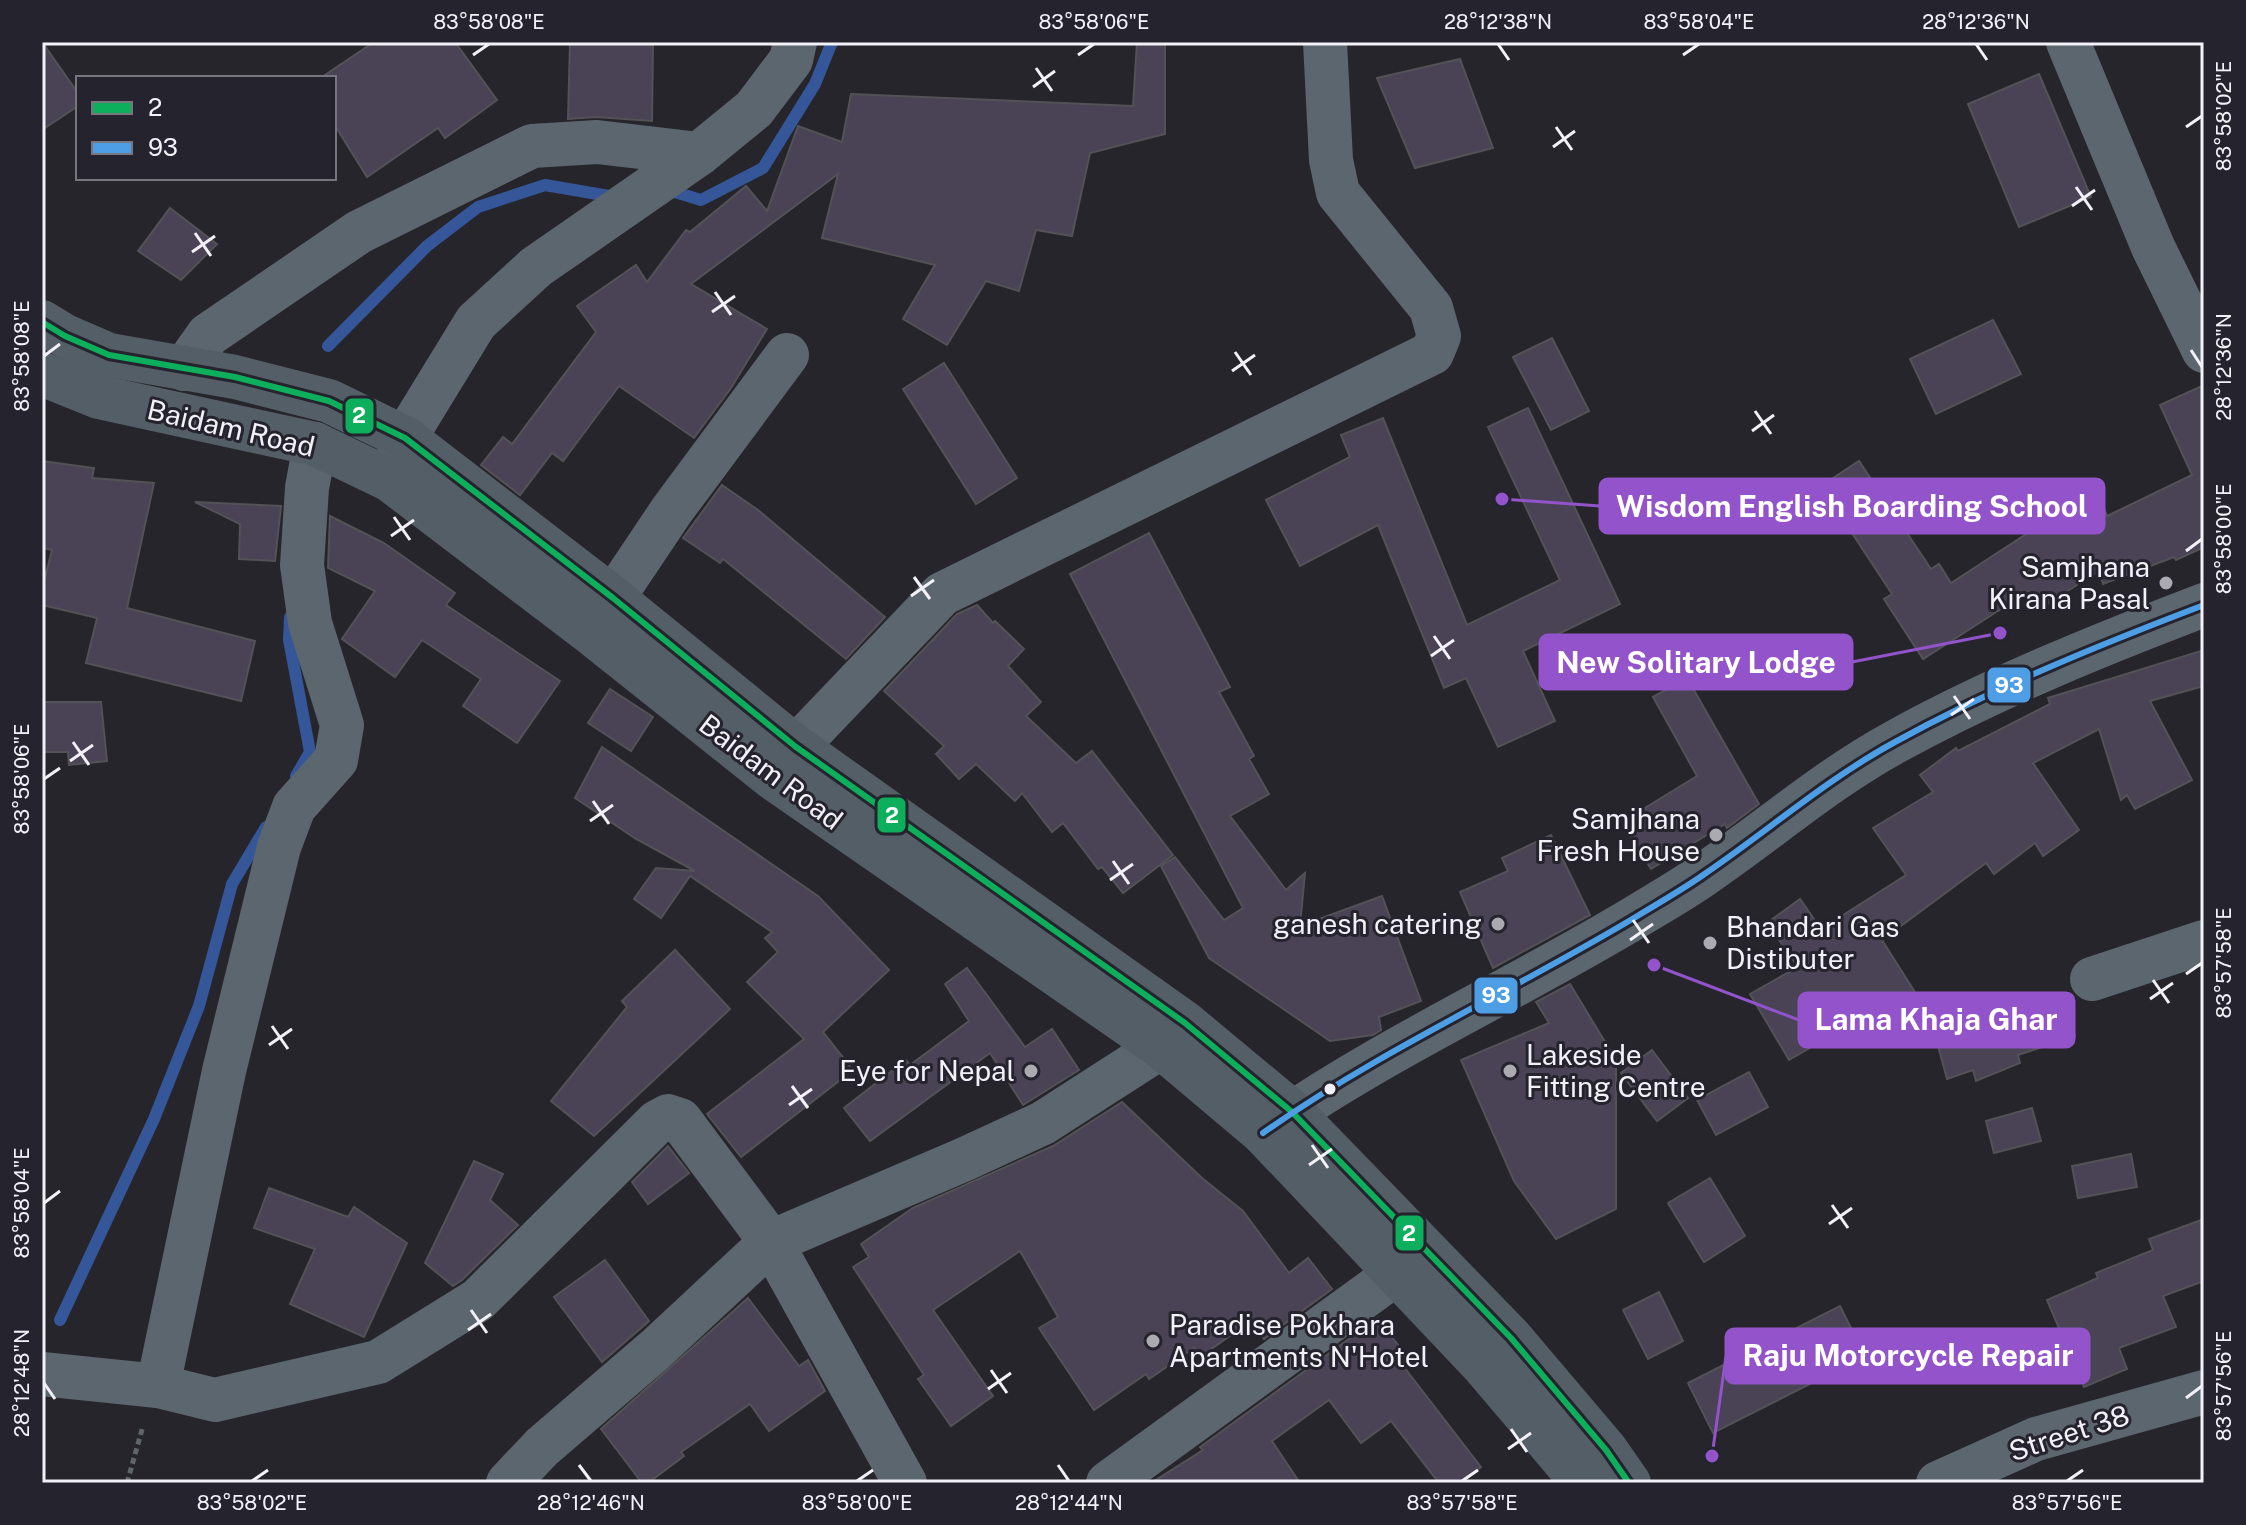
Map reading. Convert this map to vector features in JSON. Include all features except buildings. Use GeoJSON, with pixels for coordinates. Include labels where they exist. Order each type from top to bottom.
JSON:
{"type":"FeatureCollection","features":[{"type":"Feature","properties":{"kind":"main road","name":"Baidam Road"},"geometry":{"type":"LineString","coordinates":[[42,322],[109,355],[235,377],[329,401],[405,438],[613,598],[796,747],[1185,1023],[1277,1122],[1511,1338],[1606,1450],[1629,1483]]}},
{"type":"Feature","properties":{"kind":"main road","name":"Baidam Road"},"geometry":{"type":"LineString","coordinates":[[42,374],[99,397],[315,444],[390,480],[591,633],[773,778],[1161,1047],[1277,1122],[1397,1273],[1482,1364],[1583,1483]]}},
{"type":"Feature","properties":{"kind":"street"},"geometry":{"type":"LineString","coordinates":[[390,480],[405,438],[476,322],[536,267],[699,154],[754,109],[791,60],[795,42]]}},
{"type":"Feature","properties":{"kind":"street"},"geometry":{"type":"LineString","coordinates":[[796,747],[942,594],[1432,353],[1439,336],[1431,308],[1338,193],[1331,160],[1325,42]]}},
{"type":"Feature","properties":{"kind":"street"},"geometry":{"type":"LineString","coordinates":[[2068,42],[2153,247],[2204,351]]}},
{"type":"Feature","properties":{"kind":"street"},"geometry":{"type":"LineString","coordinates":[[184,369],[208,335],[359,232],[532,146],[597,142],[699,154]]}},
{"type":"Feature","properties":{"kind":"street"},"geometry":{"type":"LineString","coordinates":[[613,598],[672,510],[787,355]]}},
{"type":"Feature","properties":{"kind":"street"},"geometry":{"type":"LineString","coordinates":[[158,1386],[224,1071],[279,847],[294,807],[336,760],[342,725],[310,623],[302,565],[307,488],[315,444]]}},
{"type":"Feature","properties":{"kind":"street"},"geometry":{"type":"LineString","coordinates":[[1277,1122],[1445,1021],[1637,916],[1707,873],[1810,796],[1894,743],[2016,682],[2204,605]]}},
{"type":"Feature","properties":{"kind":"street"},"geometry":{"type":"LineString","coordinates":[[2092,979],[2204,942]]}},
{"type":"Feature","properties":{"kind":"street"},"geometry":{"type":"LineString","coordinates":[[508,1483],[542,1447],[656,1349],[771,1242],[1043,1123],[1161,1047]]}},
{"type":"Feature","properties":{"kind":"street"},"geometry":{"type":"LineString","coordinates":[[42,1374],[158,1386],[215,1400],[378,1362],[478,1300],[657,1122],[668,1116],[680,1120],[771,1242],[905,1483]]}},
{"type":"Feature","properties":{"kind":"street"},"geometry":{"type":"LineString","coordinates":[[1108,1483],[1397,1273]]}},
{"type":"Feature","properties":{"kind":"street","name":"Street 38"},"geometry":{"type":"LineString","coordinates":[[1938,1483],[2036,1439],[2204,1392]]}},
{"type":"Feature","properties":{"kind":"path"},"geometry":{"type":"LineString","coordinates":[[127,1483],[158,1386]]}},
{"type":"Feature","properties":{"kind":"waterway"},"geometry":{"type":"LineString","coordinates":[[665,189],[701,200],[763,168],[815,84],[832,42]]}},
{"type":"Feature","properties":{"kind":"waterway"},"geometry":{"type":"LineString","coordinates":[[328,346],[427,246],[478,207],[545,185],[617,195]]}},
{"type":"Feature","properties":{"kind":"waterway"},"geometry":{"type":"LineString","coordinates":[[290,617],[289,640],[310,752],[296,776]]}},
{"type":"Feature","properties":{"kind":"waterway"},"geometry":{"type":"LineString","coordinates":[[60,1320],[154,1119],[199,1006],[232,884],[266,827]]}},
{"type":"Feature","properties":{"kind":"transit line","name":"2"},"geometry":{"type":"LineString","coordinates":[[42,322],[109,355],[235,377],[329,401],[405,438],[613,598],[796,747],[1185,1023],[1292,1112],[1511,1338],[1606,1450],[1629,1483]]}},
{"type":"Feature","properties":{"kind":"transit line","name":"93"},"geometry":{"type":"LineString","coordinates":[[1263,1133],[1355,1074],[1682,889],[1870,756],[1970,703],[2047,668],[2204,605]]}},
{"type":"Feature","properties":{"kind":"place","name":"Wisdom English Boarding School"},"geometry":{"type":"Point","coordinates":[1502,499]}},
{"type":"Feature","properties":{"kind":"place","name":"Samjhana Kirana Pasal"},"geometry":{"type":"Point","coordinates":[2166,583]}},
{"type":"Feature","properties":{"kind":"place","name":"New Solitary Lodge"},"geometry":{"type":"Point","coordinates":[2000,633]}},
{"type":"Feature","properties":{"kind":"place","name":"Samjhana Fresh House"},"geometry":{"type":"Point","coordinates":[1716,835]}},
{"type":"Feature","properties":{"kind":"place","name":"ganesh catering"},"geometry":{"type":"Point","coordinates":[1498,924]}},
{"type":"Feature","properties":{"kind":"place","name":"Bhandari Gas Distibuter"},"geometry":{"type":"Point","coordinates":[1710,943]}},
{"type":"Feature","properties":{"kind":"place","name":"Lama Khaja Ghar"},"geometry":{"type":"Point","coordinates":[1654,965]}},
{"type":"Feature","properties":{"kind":"place","name":"Eye for Nepal"},"geometry":{"type":"Point","coordinates":[1031,1071]}},
{"type":"Feature","properties":{"kind":"place","name":"Lakeside Fitting Centre"},"geometry":{"type":"Point","coordinates":[1510,1071]}},
{"type":"Feature","properties":{"kind":"place","name":"Paradise Pokhara Apartments N'Hotel"},"geometry":{"type":"Point","coordinates":[1153,1341]}},
{"type":"Feature","properties":{"kind":"place","name":"Raju Motorcycle Repair"},"geometry":{"type":"Point","coordinates":[1712,1456]}}]}
